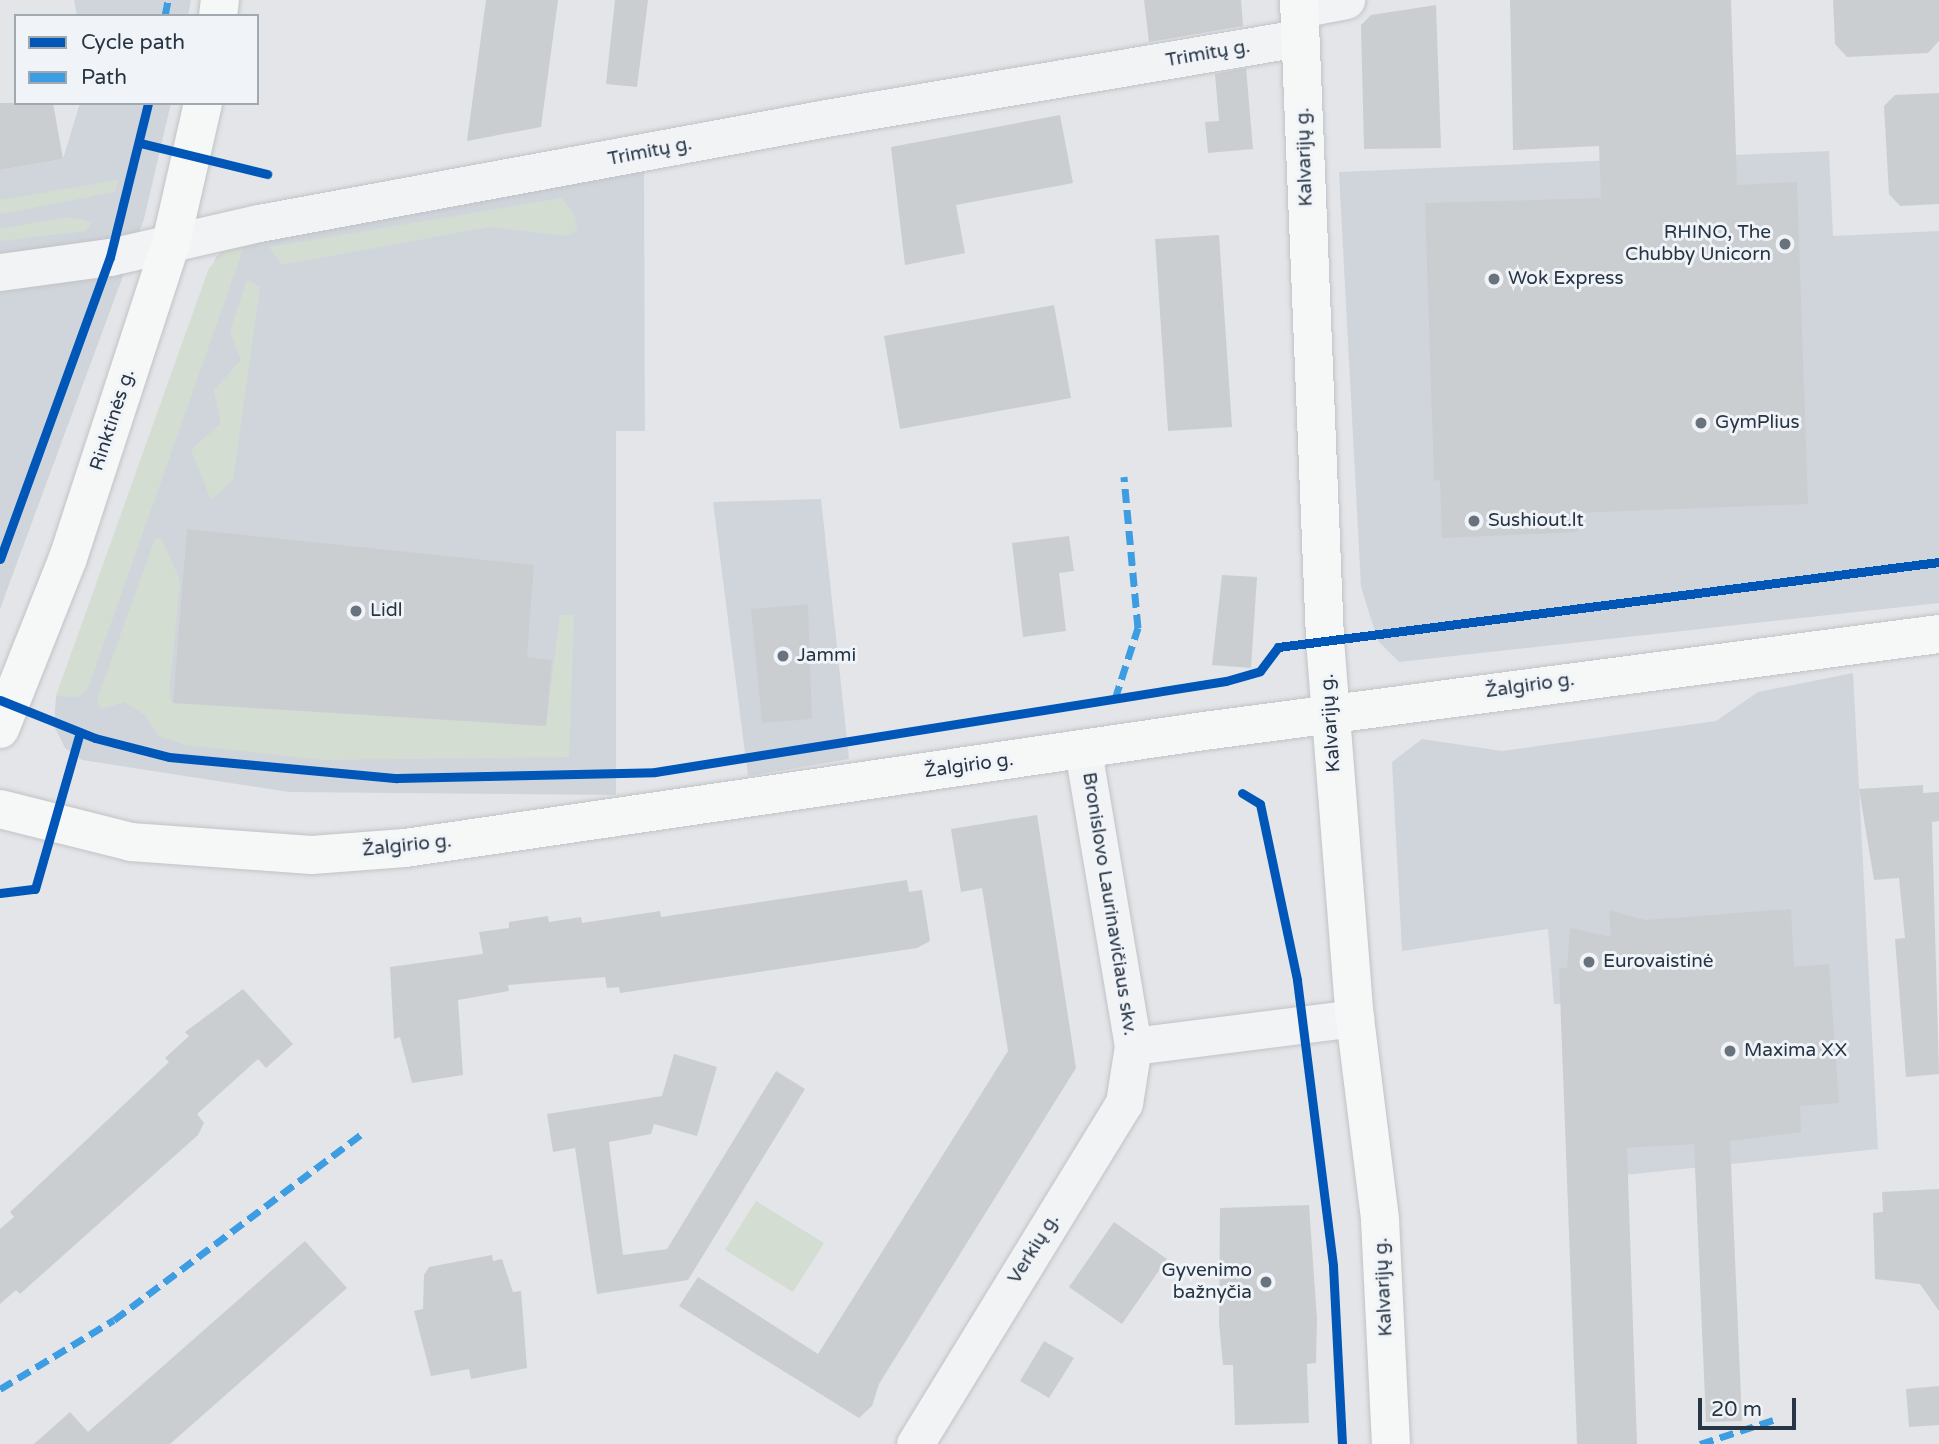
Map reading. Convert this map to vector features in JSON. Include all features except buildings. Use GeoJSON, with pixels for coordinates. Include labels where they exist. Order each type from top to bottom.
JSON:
{"type":"FeatureCollection","features":[{"type":"Feature","properties":{"kind":"main road","name":"Kalvarijų g."},"geometry":{"type":"LineString","coordinates":[[1300,16],[1330,714],[1355,1018],[1380,1220],[1391,1444]]}},
{"type":"Feature","properties":{"kind":"main road","name":"Rinktinės g."},"geometry":{"type":"LineString","coordinates":[[0,729],[68,558],[171,243],[203,105]]}},
{"type":"Feature","properties":{"kind":"main road","name":"Žalgirio g."},"geometry":{"type":"LineString","coordinates":[[0,809],[131,842],[312,855],[496,836],[1083,748],[1939,634]]}},
{"type":"Feature","properties":{"kind":"street","name":"Trimitų g."},"geometry":{"type":"LineString","coordinates":[[0,272],[171,243],[586,165],[1300,16],[1346,0]]}},
{"type":"Feature","properties":{"kind":"street","name":"Bronislovo Laurinavičiaus skv."},"geometry":{"type":"LineString","coordinates":[[1083,748],[1133,1046],[1355,1018]]}},
{"type":"Feature","properties":{"kind":"street","name":"Verkių g."},"geometry":{"type":"LineString","coordinates":[[915,1444],[1124,1103],[1133,1046]]}},
{"type":"Feature","properties":{"kind":"shaded area"},"geometry":{"type":"Polygon","coordinates":[[[74,0],[191,0],[188,14],[77,14],[74,0]]]}},
{"type":"Feature","properties":{"kind":"shaded area"},"geometry":{"type":"Polygon","coordinates":[[[79,105],[171,105],[144,219],[0,609],[0,170],[63,159],[79,105]]]}},
{"type":"Feature","properties":{"kind":"shaded area"},"geometry":{"type":"Polygon","coordinates":[[[1829,151],[1833,236],[1939,231],[1939,603],[1399,662],[1378,641],[1361,587],[1339,172],[1829,151]]]}},
{"type":"Feature","properties":{"kind":"shaded area"},"geometry":{"type":"Polygon","coordinates":[[[644,166],[645,431],[616,431],[616,795],[289,792],[82,760],[65,748],[54,726],[56,696],[216,257],[230,246],[644,166]]]}},
{"type":"Feature","properties":{"kind":"shaded area"},"geometry":{"type":"Polygon","coordinates":[[[118,180],[115,192],[0,214],[0,200],[118,180]]]}},
{"type":"Feature","properties":{"kind":"shaded area"},"geometry":{"type":"Polygon","coordinates":[[[562,198],[575,217],[577,229],[569,236],[489,227],[282,265],[269,247],[562,198]]]}},
{"type":"Feature","properties":{"kind":"shaded area"},"geometry":{"type":"Polygon","coordinates":[[[68,217],[92,222],[85,231],[0,241],[0,229],[68,217]]]}},
{"type":"Feature","properties":{"kind":"shaded area"},"geometry":{"type":"Polygon","coordinates":[[[246,241],[88,688],[78,697],[56,696],[209,268],[230,246],[246,241]]]}},
{"type":"Feature","properties":{"kind":"shaded area"},"geometry":{"type":"Polygon","coordinates":[[[247,280],[260,287],[233,480],[211,500],[191,450],[221,423],[214,390],[241,360],[230,331],[247,280]]]}},
{"type":"Feature","properties":{"kind":"shaded area"},"geometry":{"type":"Polygon","coordinates":[[[821,499],[849,759],[748,776],[713,502],[821,499]]]}},
{"type":"Feature","properties":{"kind":"shaded area"},"geometry":{"type":"Polygon","coordinates":[[[161,538],[180,580],[169,696],[173,703],[546,726],[560,615],[574,615],[569,757],[322,760],[185,745],[159,736],[145,715],[124,702],[101,709],[97,700],[155,539],[161,538]]]}},
{"type":"Feature","properties":{"kind":"shaded area"},"geometry":{"type":"Polygon","coordinates":[[[1853,673],[1878,1149],[1624,1175],[1620,1001],[1554,1004],[1548,929],[1402,951],[1392,762],[1422,739],[1502,751],[1716,721],[1758,692],[1853,673]]]}},
{"type":"Feature","properties":{"kind":"shaded area"},"geometry":{"type":"Polygon","coordinates":[[[756,1201],[824,1243],[793,1292],[725,1250],[756,1201]]]}},
{"type":"Feature","properties":{"kind":"marked path"},"geometry":{"type":"LineString","coordinates":[[165,14],[168,0]]}},
{"type":"Feature","properties":{"kind":"marked path"},"geometry":{"type":"LineString","coordinates":[[1115,699],[1138,628],[1124,477]]}},
{"type":"Feature","properties":{"kind":"marked path"},"geometry":{"type":"LineString","coordinates":[[0,1389],[114,1320],[364,1132]]}},
{"type":"Feature","properties":{"kind":"marked path"},"geometry":{"type":"LineString","coordinates":[[1700,1444],[1773,1420]]}},
{"type":"Feature","properties":{"kind":"cycle path"},"geometry":{"type":"LineString","coordinates":[[0,559],[110,257],[148,105]]}},
{"type":"Feature","properties":{"kind":"cycle path"},"geometry":{"type":"LineString","coordinates":[[140,143],[267,174]]}},
{"type":"Feature","properties":{"kind":"cycle path"},"geometry":{"type":"LineString","coordinates":[[0,700],[95,738],[169,757],[397,778],[655,772],[1226,681],[1260,671],[1278,647],[1939,562]]}},
{"type":"Feature","properties":{"kind":"cycle path"},"geometry":{"type":"LineString","coordinates":[[0,893],[35,889],[80,732]]}},
{"type":"Feature","properties":{"kind":"cycle path"},"geometry":{"type":"LineString","coordinates":[[1242,793],[1260,804],[1297,980],[1333,1266],[1342,1444]]}},
{"type":"Feature","properties":{"kind":"place","name":"RHINO, The Chubby Unicorn"},"geometry":{"type":"Point","coordinates":[1785,244]}},
{"type":"Feature","properties":{"kind":"place","name":"Wok Express"},"geometry":{"type":"Point","coordinates":[1494,279]}},
{"type":"Feature","properties":{"kind":"place","name":"GymPlius"},"geometry":{"type":"Point","coordinates":[1701,423]}},
{"type":"Feature","properties":{"kind":"place","name":"Sushiout.lt"},"geometry":{"type":"Point","coordinates":[1474,521]}},
{"type":"Feature","properties":{"kind":"place","name":"Lidl"},"geometry":{"type":"Point","coordinates":[356,611]}},
{"type":"Feature","properties":{"kind":"place","name":"Jammi"},"geometry":{"type":"Point","coordinates":[783,656]}},
{"type":"Feature","properties":{"kind":"place","name":"Eurovaistinė"},"geometry":{"type":"Point","coordinates":[1589,962]}},
{"type":"Feature","properties":{"kind":"place","name":"Maxima XX"},"geometry":{"type":"Point","coordinates":[1730,1051]}},
{"type":"Feature","properties":{"kind":"place","name":"Gyvenimo bažnyčia"},"geometry":{"type":"Point","coordinates":[1266,1282]}}]}
